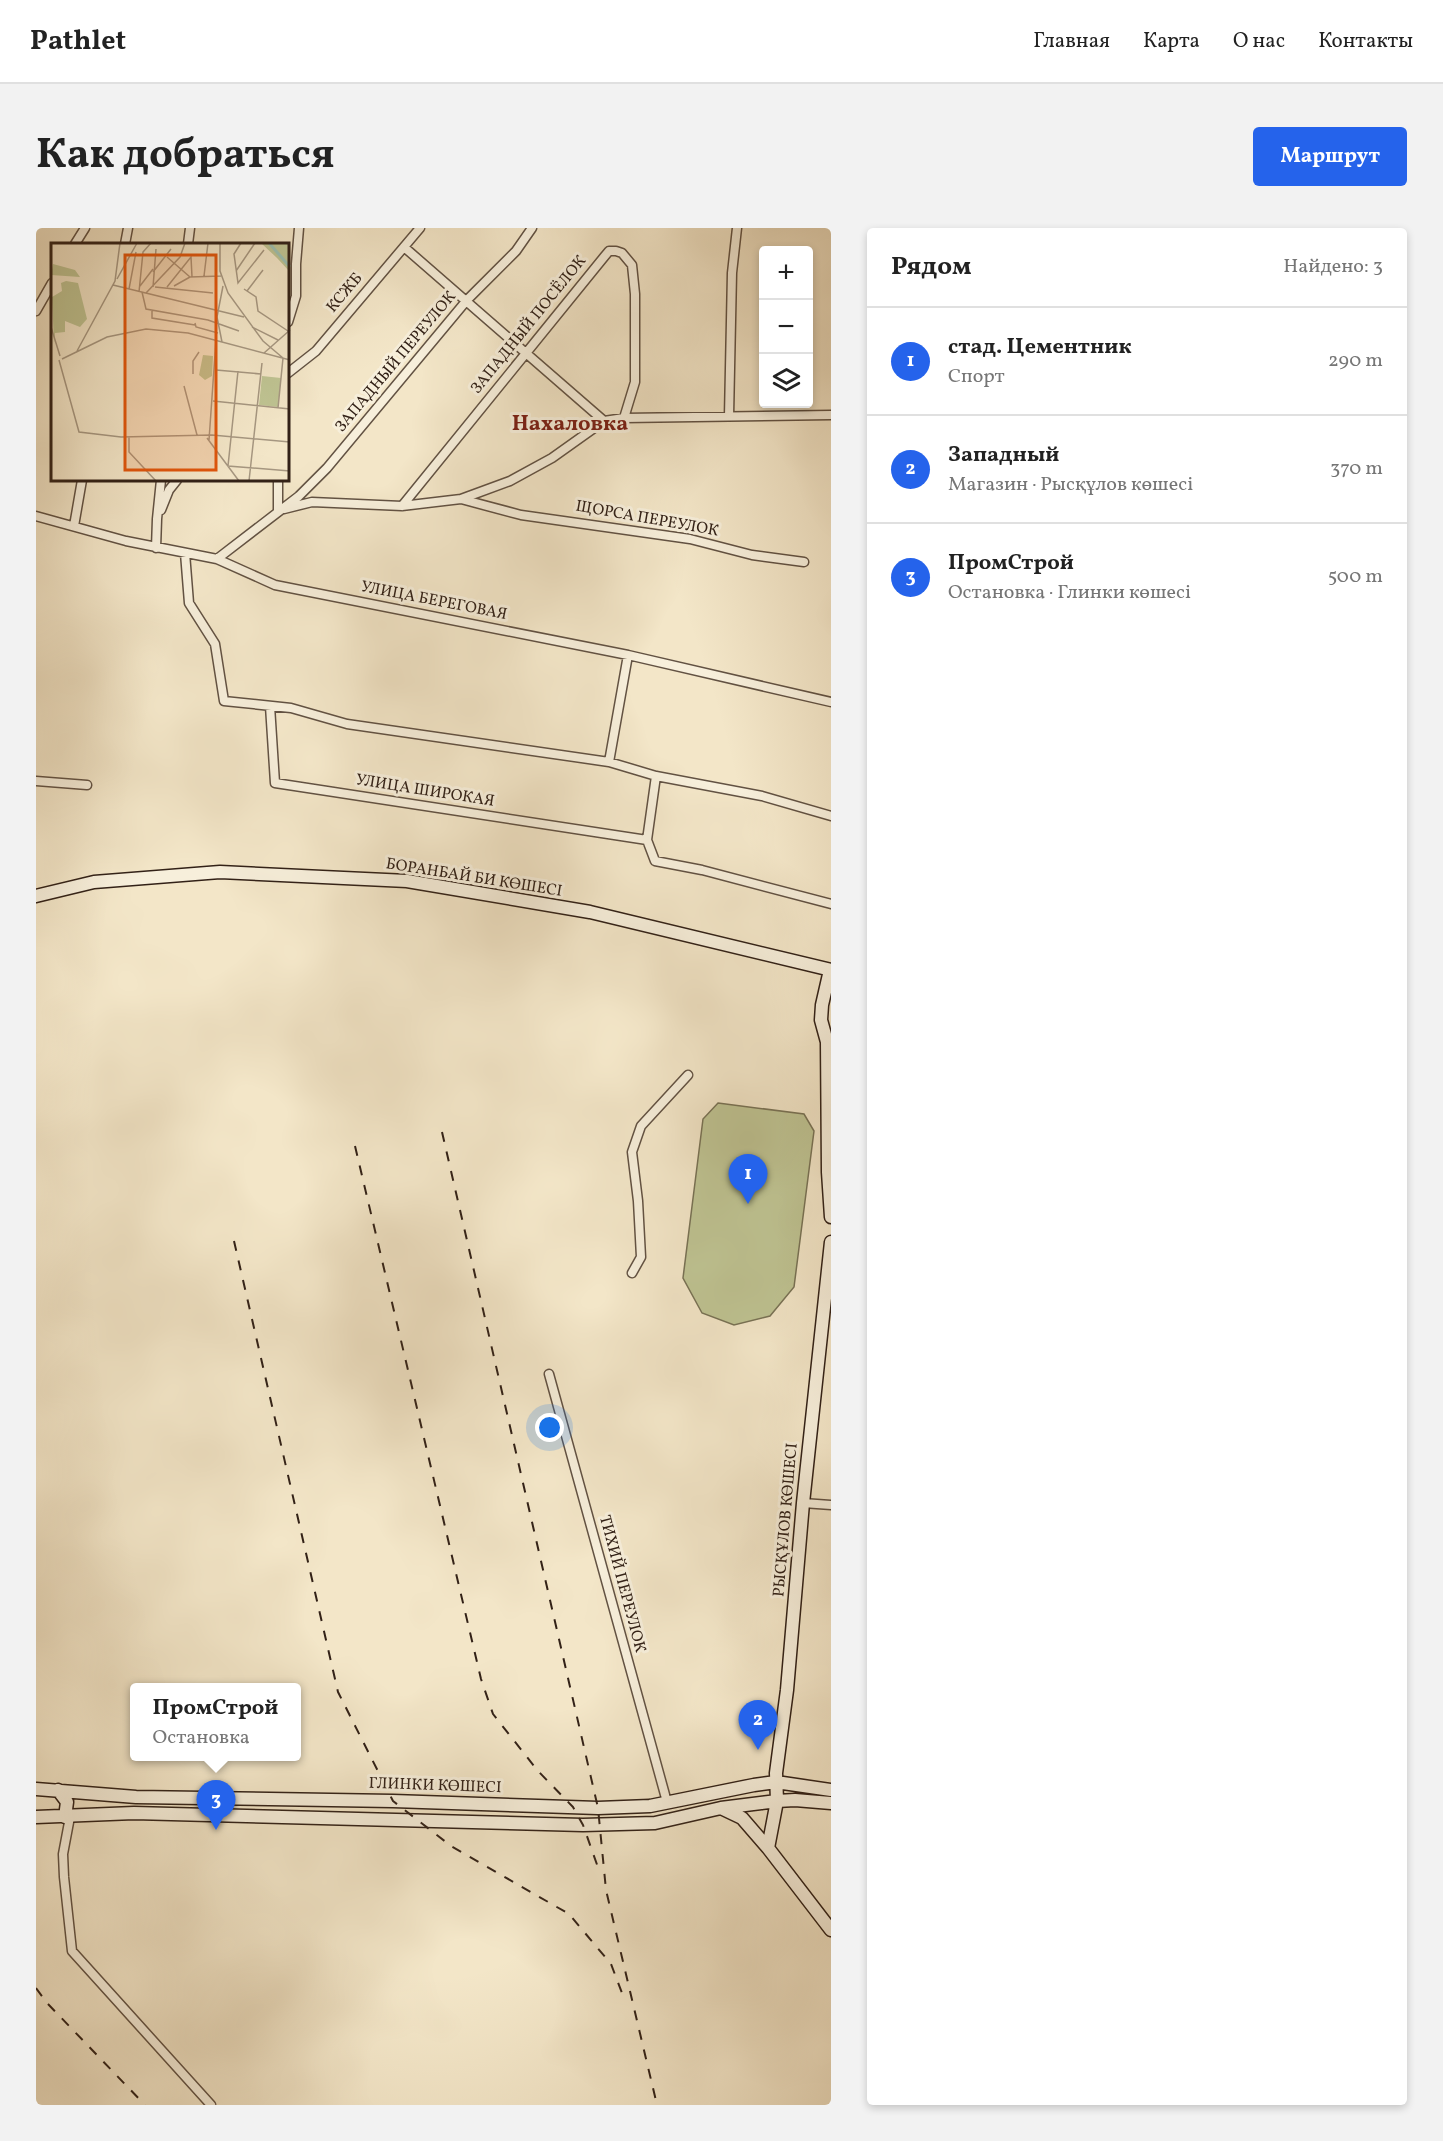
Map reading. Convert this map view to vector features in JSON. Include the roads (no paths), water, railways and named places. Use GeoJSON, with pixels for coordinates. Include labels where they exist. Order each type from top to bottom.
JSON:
{"type":"FeatureCollection","features":[{"type":"Feature","properties":{"kind":"main road","name":"БОРАНБАЙ БИ КӨШЕСІ"},"geometry":{"type":"LineString","coordinates":[[36,896],[94,882],[220,873],[407,881],[590,912],[831,970]]}},
{"type":"Feature","properties":{"kind":"main road"},"geometry":{"type":"LineString","coordinates":[[831,970],[822,1005],[821,1020],[827,1042],[828,1172],[831,1217]]}},
{"type":"Feature","properties":{"kind":"main road","name":"РЫСҚҰЛОВ КӨШЕСІ"},"geometry":{"type":"LineString","coordinates":[[768,1848],[777,1801],[776,1782],[831,1242]]}},
{"type":"Feature","properties":{"kind":"main road","name":"ГЛИНКИ КӨШЕСІ"},"geometry":{"type":"LineString","coordinates":[[36,1789],[136,1797],[311,1799],[573,1807],[643,1806],[776,1782],[831,1790]]}},
{"type":"Feature","properties":{"kind":"main road"},"geometry":{"type":"LineString","coordinates":[[58,1790],[67,1802],[67,1817]]}},
{"type":"Feature","properties":{"kind":"main road"},"geometry":{"type":"LineString","coordinates":[[311,1799],[314,1818]]}},
{"type":"Feature","properties":{"kind":"main road"},"geometry":{"type":"LineString","coordinates":[[36,1817],[134,1813],[571,1825],[655,1823],[722,1808],[777,1801],[831,1803]]}},
{"type":"Feature","properties":{"kind":"main road"},"geometry":{"type":"LineString","coordinates":[[722,1808],[742,1818],[831,1930]]}},
{"type":"Feature","properties":{"kind":"street"},"geometry":{"type":"LineString","coordinates":[[76,243],[85,228]]}},
{"type":"Feature","properties":{"kind":"street"},"geometry":{"type":"LineString","coordinates":[[125,243],[128,228]]}},
{"type":"Feature","properties":{"kind":"street"},"geometry":{"type":"LineString","coordinates":[[188,243],[190,228]]}},
{"type":"Feature","properties":{"kind":"street"},"geometry":{"type":"LineString","coordinates":[[290,316],[296,296],[299,228]]}},
{"type":"Feature","properties":{"kind":"street","name":"КСЖБ"},"geometry":{"type":"LineString","coordinates":[[290,371],[316,351],[420,228]]}},
{"type":"Feature","properties":{"kind":"street","name":"ЗАПАДНЫЙ ПЕРЕУЛОК"},"geometry":{"type":"LineString","coordinates":[[217,559],[299,496],[327,468],[467,300],[516,251],[532,228]]}},
{"type":"Feature","properties":{"kind":"street"},"geometry":{"type":"LineString","coordinates":[[729,416],[732,273],[737,228]]}},
{"type":"Feature","properties":{"kind":"street"},"geometry":{"type":"LineString","coordinates":[[404,247],[604,421]]}},
{"type":"Feature","properties":{"kind":"street","name":"ЗАПАДНЫЙ ПОСЁЛОК"},"geometry":{"type":"LineString","coordinates":[[402,506],[609,251],[622,253],[633,265],[635,382],[624,418]]}},
{"type":"Feature","properties":{"kind":"street"},"geometry":{"type":"LineString","coordinates":[[36,311],[51,285]]}},
{"type":"Feature","properties":{"kind":"street"},"geometry":{"type":"LineString","coordinates":[[278,482],[278,511],[312,502],[402,506],[461,499],[521,475],[552,458],[604,421],[624,418],[831,415]]}},
{"type":"Feature","properties":{"kind":"street"},"geometry":{"type":"LineString","coordinates":[[74,526],[82,482]]}},
{"type":"Feature","properties":{"kind":"street"},"geometry":{"type":"LineString","coordinates":[[156,548],[161,482]]}},
{"type":"Feature","properties":{"kind":"street"},"geometry":{"type":"LineString","coordinates":[[157,519],[169,490],[175,482]]}},
{"type":"Feature","properties":{"kind":"street","name":"ЩОРСА ПЕРЕУЛОК"},"geometry":{"type":"LineString","coordinates":[[461,499],[521,515],[690,538],[752,555],[804,562]]}},
{"type":"Feature","properties":{"kind":"street","name":"УЛИЦА БЕРЕГОВАЯ"},"geometry":{"type":"LineString","coordinates":[[36,516],[126,542],[217,559],[275,585],[628,655],[831,702]]}},
{"type":"Feature","properties":{"kind":"street"},"geometry":{"type":"LineString","coordinates":[[185,553],[189,603],[214,644],[224,701],[291,708],[347,724],[609,762],[656,776],[762,796],[831,816]]}},
{"type":"Feature","properties":{"kind":"street"},"geometry":{"type":"LineString","coordinates":[[609,762],[628,655]]}},
{"type":"Feature","properties":{"kind":"street","name":"УЛИЦА ШИРОКАЯ"},"geometry":{"type":"LineString","coordinates":[[270,706],[275,783],[647,840]]}},
{"type":"Feature","properties":{"kind":"street"},"geometry":{"type":"LineString","coordinates":[[656,776],[647,840],[655,861],[702,870],[831,904]]}},
{"type":"Feature","properties":{"kind":"street"},"geometry":{"type":"LineString","coordinates":[[36,781],[87,785]]}},
{"type":"Feature","properties":{"kind":"street"},"geometry":{"type":"LineString","coordinates":[[632,1273],[641,1257],[632,1152],[641,1126],[688,1075]]}},
{"type":"Feature","properties":{"kind":"street","name":"ТИХИЙ ПЕРЕУЛОК"},"geometry":{"type":"LineString","coordinates":[[549,1374],[667,1802]]}},
{"type":"Feature","properties":{"kind":"street"},"geometry":{"type":"LineString","coordinates":[[803,1503],[831,1506]]}},
{"type":"Feature","properties":{"kind":"street"},"geometry":{"type":"LineString","coordinates":[[643,1806],[646,1823]]}},
{"type":"Feature","properties":{"kind":"street"},"geometry":{"type":"LineString","coordinates":[[67,1817],[63,1854],[72,1951],[211,2105]]}},
{"type":"Feature","properties":{"kind":"railway"},"geometry":{"type":"LineString","coordinates":[[442,1132],[598,1808],[606,1890],[657,2105]]}},
{"type":"Feature","properties":{"kind":"railway"},"geometry":{"type":"LineString","coordinates":[[355,1146],[481,1679],[493,1714],[538,1771],[573,1807],[583,1825],[600,1873]]}},
{"type":"Feature","properties":{"kind":"railway"},"geometry":{"type":"LineString","coordinates":[[234,1241],[338,1692],[393,1801],[451,1846],[569,1914],[611,1964],[625,2001]]}},
{"type":"Feature","properties":{"kind":"railway"},"geometry":{"type":"LineString","coordinates":[[36,1988],[47,2003],[145,2105]]}},
{"type":"Feature","properties":{"kind":"place","name":"стад. Цементник"},"geometry":{"type":"Point","coordinates":[748,1204]}},
{"type":"Feature","properties":{"kind":"place","name":"Западный"},"geometry":{"type":"Point","coordinates":[758,1750]}},
{"type":"Feature","properties":{"kind":"place","name":"ПромСтрой"},"geometry":{"type":"Point","coordinates":[216,1830]}},
{"type":"Feature","properties":{"kind":"district","name":"Нахаловка"},"geometry":{"type":"Point","coordinates":[570,424]}}]}
